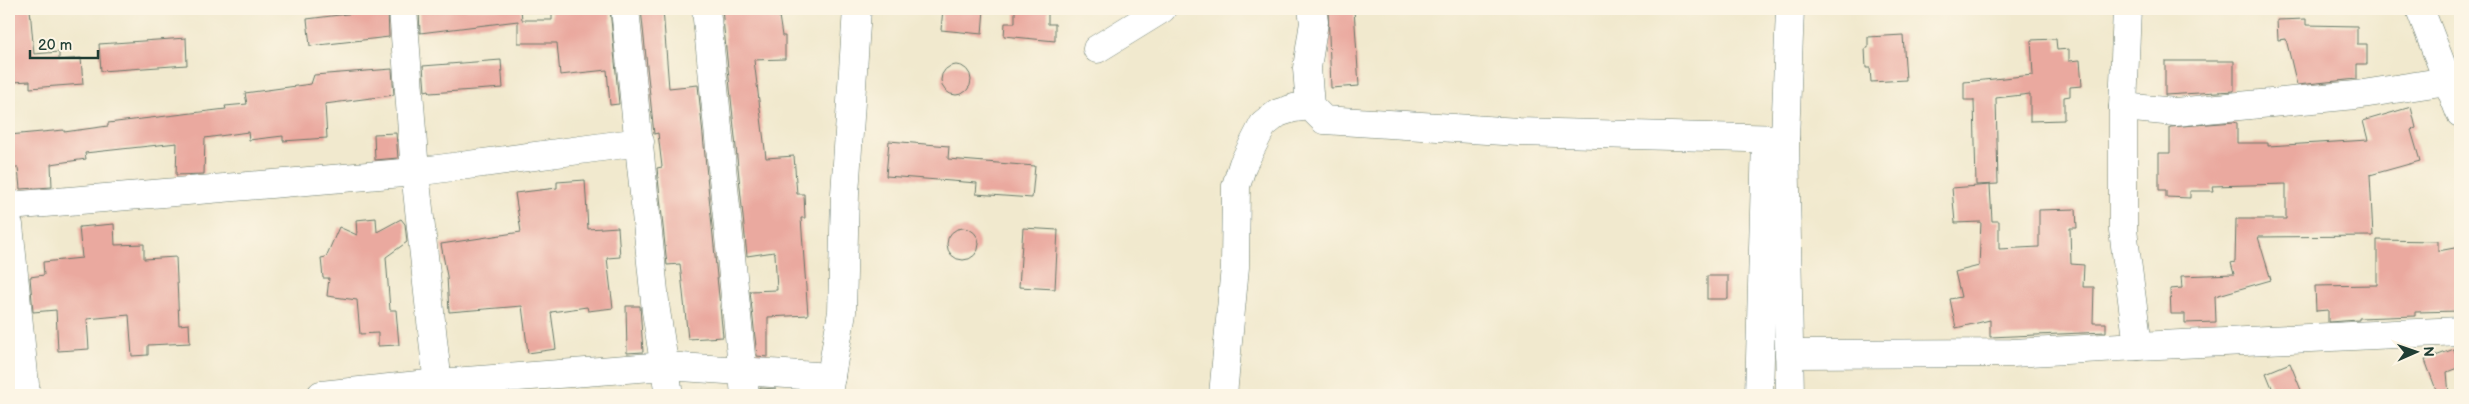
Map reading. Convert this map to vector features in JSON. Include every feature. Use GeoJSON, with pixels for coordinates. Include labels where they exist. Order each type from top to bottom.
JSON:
{"type":"FeatureCollection","features":[{"type":"Feature","properties":{"kind":"street"},"geometry":{"type":"LineString","coordinates":[[403,9],[414,172],[438,389]]}},
{"type":"Feature","properties":{"kind":"street"},"geometry":{"type":"LineString","coordinates":[[626,9],[656,311],[669,395]]}},
{"type":"Feature","properties":{"kind":"street"},"geometry":{"type":"LineString","coordinates":[[706,9],[744,383]]}},
{"type":"Feature","properties":{"kind":"street"},"geometry":{"type":"LineString","coordinates":[[321,395],[438,389],[666,366],[744,383],[830,386],[842,312],[845,194],[857,9]]}},
{"type":"Feature","properties":{"kind":"street"},"geometry":{"type":"LineString","coordinates":[[1097,49],[1162,9]]}},
{"type":"Feature","properties":{"kind":"street"},"geometry":{"type":"LineString","coordinates":[[1312,9],[1314,22],[1307,68],[1310,106],[1324,120],[1519,132],[1775,139]]}},
{"type":"Feature","properties":{"kind":"street"},"geometry":{"type":"LineString","coordinates":[[1759,395],[1775,139],[1790,9]]}},
{"type":"Feature","properties":{"kind":"street"},"geometry":{"type":"LineString","coordinates":[[2127,9],[2123,107],[2123,230],[2138,346]]}},
{"type":"Feature","properties":{"kind":"street"},"geometry":{"type":"LineString","coordinates":[[2420,9],[2460,113]]}},
{"type":"Feature","properties":{"kind":"street"},"geometry":{"type":"LineString","coordinates":[[2123,107],[2175,112],[2356,95],[2447,81]]}},
{"type":"Feature","properties":{"kind":"street"},"geometry":{"type":"LineString","coordinates":[[1222,395],[1234,266],[1236,186],[1243,164],[1263,125],[1278,113],[1310,106]]}},
{"type":"Feature","properties":{"kind":"street"},"geometry":{"type":"LineString","coordinates":[[1775,139],[1790,395]]}},
{"type":"Feature","properties":{"kind":"street"},"geometry":{"type":"LineString","coordinates":[[9,206],[414,172],[640,142]]}},
{"type":"Feature","properties":{"kind":"street"},"geometry":{"type":"LineString","coordinates":[[9,225],[26,395]]}},
{"type":"Feature","properties":{"kind":"street"},"geometry":{"type":"LineString","coordinates":[[1789,354],[2012,353],[2460,331]]}},
{"type":"Feature","properties":{"kind":"building"},"geometry":{"type":"Polygon","coordinates":[[[30,9],[34,54],[59,52],[59,60],[81,58],[83,84],[30,88],[30,81],[13,82],[9,11],[30,9]]]}},
{"type":"Feature","properties":{"kind":"building"},"geometry":{"type":"Polygon","coordinates":[[[388,9],[389,37],[310,46],[307,19],[388,9]]]}},
{"type":"Feature","properties":{"kind":"building"},"geometry":{"type":"Polygon","coordinates":[[[419,9],[521,9],[522,20],[552,20],[552,9],[610,9],[619,104],[610,105],[607,70],[560,75],[557,43],[518,43],[518,21],[420,33],[419,9]]]}},
{"type":"Feature","properties":{"kind":"building"},"geometry":{"type":"Polygon","coordinates":[[[641,9],[663,9],[669,88],[698,85],[723,337],[688,339],[680,264],[667,265],[657,168],[662,167],[658,133],[654,134],[641,9]]]}},
{"type":"Feature","properties":{"kind":"building"},"geometry":{"type":"Polygon","coordinates":[[[722,9],[778,9],[782,36],[785,36],[785,59],[754,60],[766,158],[794,156],[797,194],[804,194],[805,218],[801,218],[808,315],[768,317],[768,357],[757,356],[750,291],[777,290],[775,254],[774,252],[747,256],[722,9]]]}},
{"type":"Feature","properties":{"kind":"building"},"geometry":{"type":"Polygon","coordinates":[[[943,9],[984,9],[982,34],[941,30],[943,9]]]}},
{"type":"Feature","properties":{"kind":"building"},"geometry":{"type":"Polygon","coordinates":[[[1015,9],[1048,9],[1048,24],[1055,24],[1055,41],[1004,36],[1005,23],[1015,23],[1015,9]]]}},
{"type":"Feature","properties":{"kind":"building"},"geometry":{"type":"Polygon","coordinates":[[[1328,9],[1354,9],[1359,86],[1331,88],[1328,9]]]}},
{"type":"Feature","properties":{"kind":"building"},"geometry":{"type":"Polygon","coordinates":[[[2306,19],[2306,25],[2357,26],[2357,44],[2367,44],[2367,64],[2357,64],[2357,79],[2297,85],[2286,39],[2278,40],[2277,20],[2306,19]]]}},
{"type":"Feature","properties":{"kind":"building"},"geometry":{"type":"Polygon","coordinates":[[[1903,35],[1906,80],[1871,82],[1870,68],[1866,68],[1865,48],[1868,48],[1868,37],[1903,35]]]}},
{"type":"Feature","properties":{"kind":"building"},"geometry":{"type":"Polygon","coordinates":[[[186,38],[187,65],[101,71],[99,44],[186,38]]]}},
{"type":"Feature","properties":{"kind":"building"},"geometry":{"type":"Polygon","coordinates":[[[2056,39],[2057,50],[2069,49],[2069,61],[2080,60],[2082,86],[2070,87],[2070,96],[2064,97],[2064,120],[2030,121],[2030,94],[1996,98],[1998,184],[1976,185],[1974,100],[1964,100],[1964,82],[2033,75],[2031,40],[2056,39]]]}},
{"type":"Feature","properties":{"kind":"building"},"geometry":{"type":"Polygon","coordinates":[[[501,60],[503,88],[430,93],[429,90],[425,91],[423,66],[501,60]]]}},
{"type":"Feature","properties":{"kind":"building"},"geometry":{"type":"Polygon","coordinates":[[[2165,61],[2234,61],[2234,91],[2165,95],[2165,61]]]}},
{"type":"Feature","properties":{"kind":"building"},"geometry":{"type":"Polygon","coordinates":[[[956,65],[967,69],[971,80],[967,91],[956,95],[945,91],[941,80],[945,69],[956,65]]]}},
{"type":"Feature","properties":{"kind":"building"},"geometry":{"type":"Polygon","coordinates":[[[392,69],[394,95],[325,104],[327,138],[283,141],[283,136],[249,140],[248,132],[205,138],[204,174],[176,175],[177,143],[85,153],[86,159],[51,164],[52,187],[20,189],[18,168],[11,168],[9,135],[64,130],[64,132],[108,126],[108,123],[226,109],[225,106],[247,104],[245,93],[311,84],[314,75],[392,69]]]}},
{"type":"Feature","properties":{"kind":"building"},"geometry":{"type":"Polygon","coordinates":[[[2411,107],[2416,128],[2411,130],[2420,161],[2370,175],[2373,236],[2258,237],[2271,280],[2215,296],[2216,322],[2185,323],[2185,314],[2171,314],[2170,289],[2182,288],[2181,276],[2234,274],[2231,263],[2235,262],[2236,219],[2286,219],[2286,184],[2212,186],[2213,191],[2190,191],[2190,198],[2166,197],[2166,190],[2159,190],[2159,153],[2170,153],[2170,127],[2234,122],[2237,123],[2237,143],[2268,143],[2268,146],[2368,140],[2363,121],[2411,107]]]}},
{"type":"Feature","properties":{"kind":"building"},"geometry":{"type":"Polygon","coordinates":[[[396,133],[398,158],[375,160],[374,134],[396,133]]]}},
{"type":"Feature","properties":{"kind":"building"},"geometry":{"type":"Polygon","coordinates":[[[889,141],[949,146],[948,159],[1035,166],[1032,198],[976,194],[977,183],[886,176],[889,141]]]}},
{"type":"Feature","properties":{"kind":"building"},"geometry":{"type":"Polygon","coordinates":[[[585,180],[588,229],[618,227],[620,257],[607,258],[613,308],[588,311],[587,307],[551,312],[556,349],[528,353],[522,306],[449,312],[447,276],[441,244],[521,232],[515,193],[557,188],[557,182],[585,180]]]}},
{"type":"Feature","properties":{"kind":"building"},"geometry":{"type":"Polygon","coordinates":[[[1990,185],[1992,221],[1999,221],[1999,249],[2039,247],[2039,210],[2076,209],[2077,228],[2070,228],[2071,264],[2084,265],[2083,287],[2094,287],[2093,323],[2106,323],[2106,332],[1990,337],[1990,320],[1956,328],[1950,299],[1961,297],[1955,272],[1979,266],[1981,222],[1955,223],[1952,188],[1990,185]]]}},
{"type":"Feature","properties":{"kind":"building"},"geometry":{"type":"Polygon","coordinates":[[[376,218],[377,232],[401,219],[405,224],[407,242],[386,257],[390,310],[396,310],[399,345],[378,346],[378,333],[360,334],[357,300],[327,296],[329,278],[323,278],[321,258],[326,257],[339,227],[357,235],[356,220],[376,218]]]}},
{"type":"Feature","properties":{"kind":"building"},"geometry":{"type":"Polygon","coordinates":[[[114,224],[115,245],[144,244],[144,259],[176,257],[179,325],[189,324],[190,343],[148,345],[148,355],[132,356],[129,315],[87,319],[89,349],[58,351],[56,310],[33,312],[30,277],[44,275],[43,262],[82,258],[79,227],[114,224]]]}},
{"type":"Feature","properties":{"kind":"building"},"geometry":{"type":"Polygon","coordinates":[[[963,228],[969,229],[974,233],[978,238],[978,250],[974,255],[969,259],[963,260],[957,259],[952,255],[948,250],[947,244],[948,238],[952,233],[957,229],[963,228]]]}},
{"type":"Feature","properties":{"kind":"building"},"geometry":{"type":"Polygon","coordinates":[[[1023,228],[1058,230],[1055,289],[1019,287],[1023,228]]]}},
{"type":"Feature","properties":{"kind":"building"},"geometry":{"type":"Polygon","coordinates":[[[2377,240],[2438,241],[2438,251],[2460,247],[2460,311],[2415,312],[2415,316],[2359,318],[2359,320],[2328,322],[2328,310],[2316,311],[2315,286],[2377,285],[2377,240]]]}},
{"type":"Feature","properties":{"kind":"building"},"geometry":{"type":"Polygon","coordinates":[[[1707,276],[1728,276],[1728,299],[1707,299],[1707,276]]]}},
{"type":"Feature","properties":{"kind":"building"},"geometry":{"type":"Polygon","coordinates":[[[626,306],[640,306],[643,352],[627,353],[626,306]]]}},
{"type":"Feature","properties":{"kind":"building"},"geometry":{"type":"Polygon","coordinates":[[[2454,349],[2460,367],[2447,372],[2449,395],[2438,395],[2425,360],[2454,349]]]}},
{"type":"Feature","properties":{"kind":"building"},"geometry":{"type":"Polygon","coordinates":[[[2290,363],[2303,395],[2275,395],[2266,373],[2290,363]]]}},
{"type":"Feature","properties":{"kind":"building"},"geometry":{"type":"Polygon","coordinates":[[[760,388],[776,389],[777,395],[760,395],[760,388]]]}}]}
